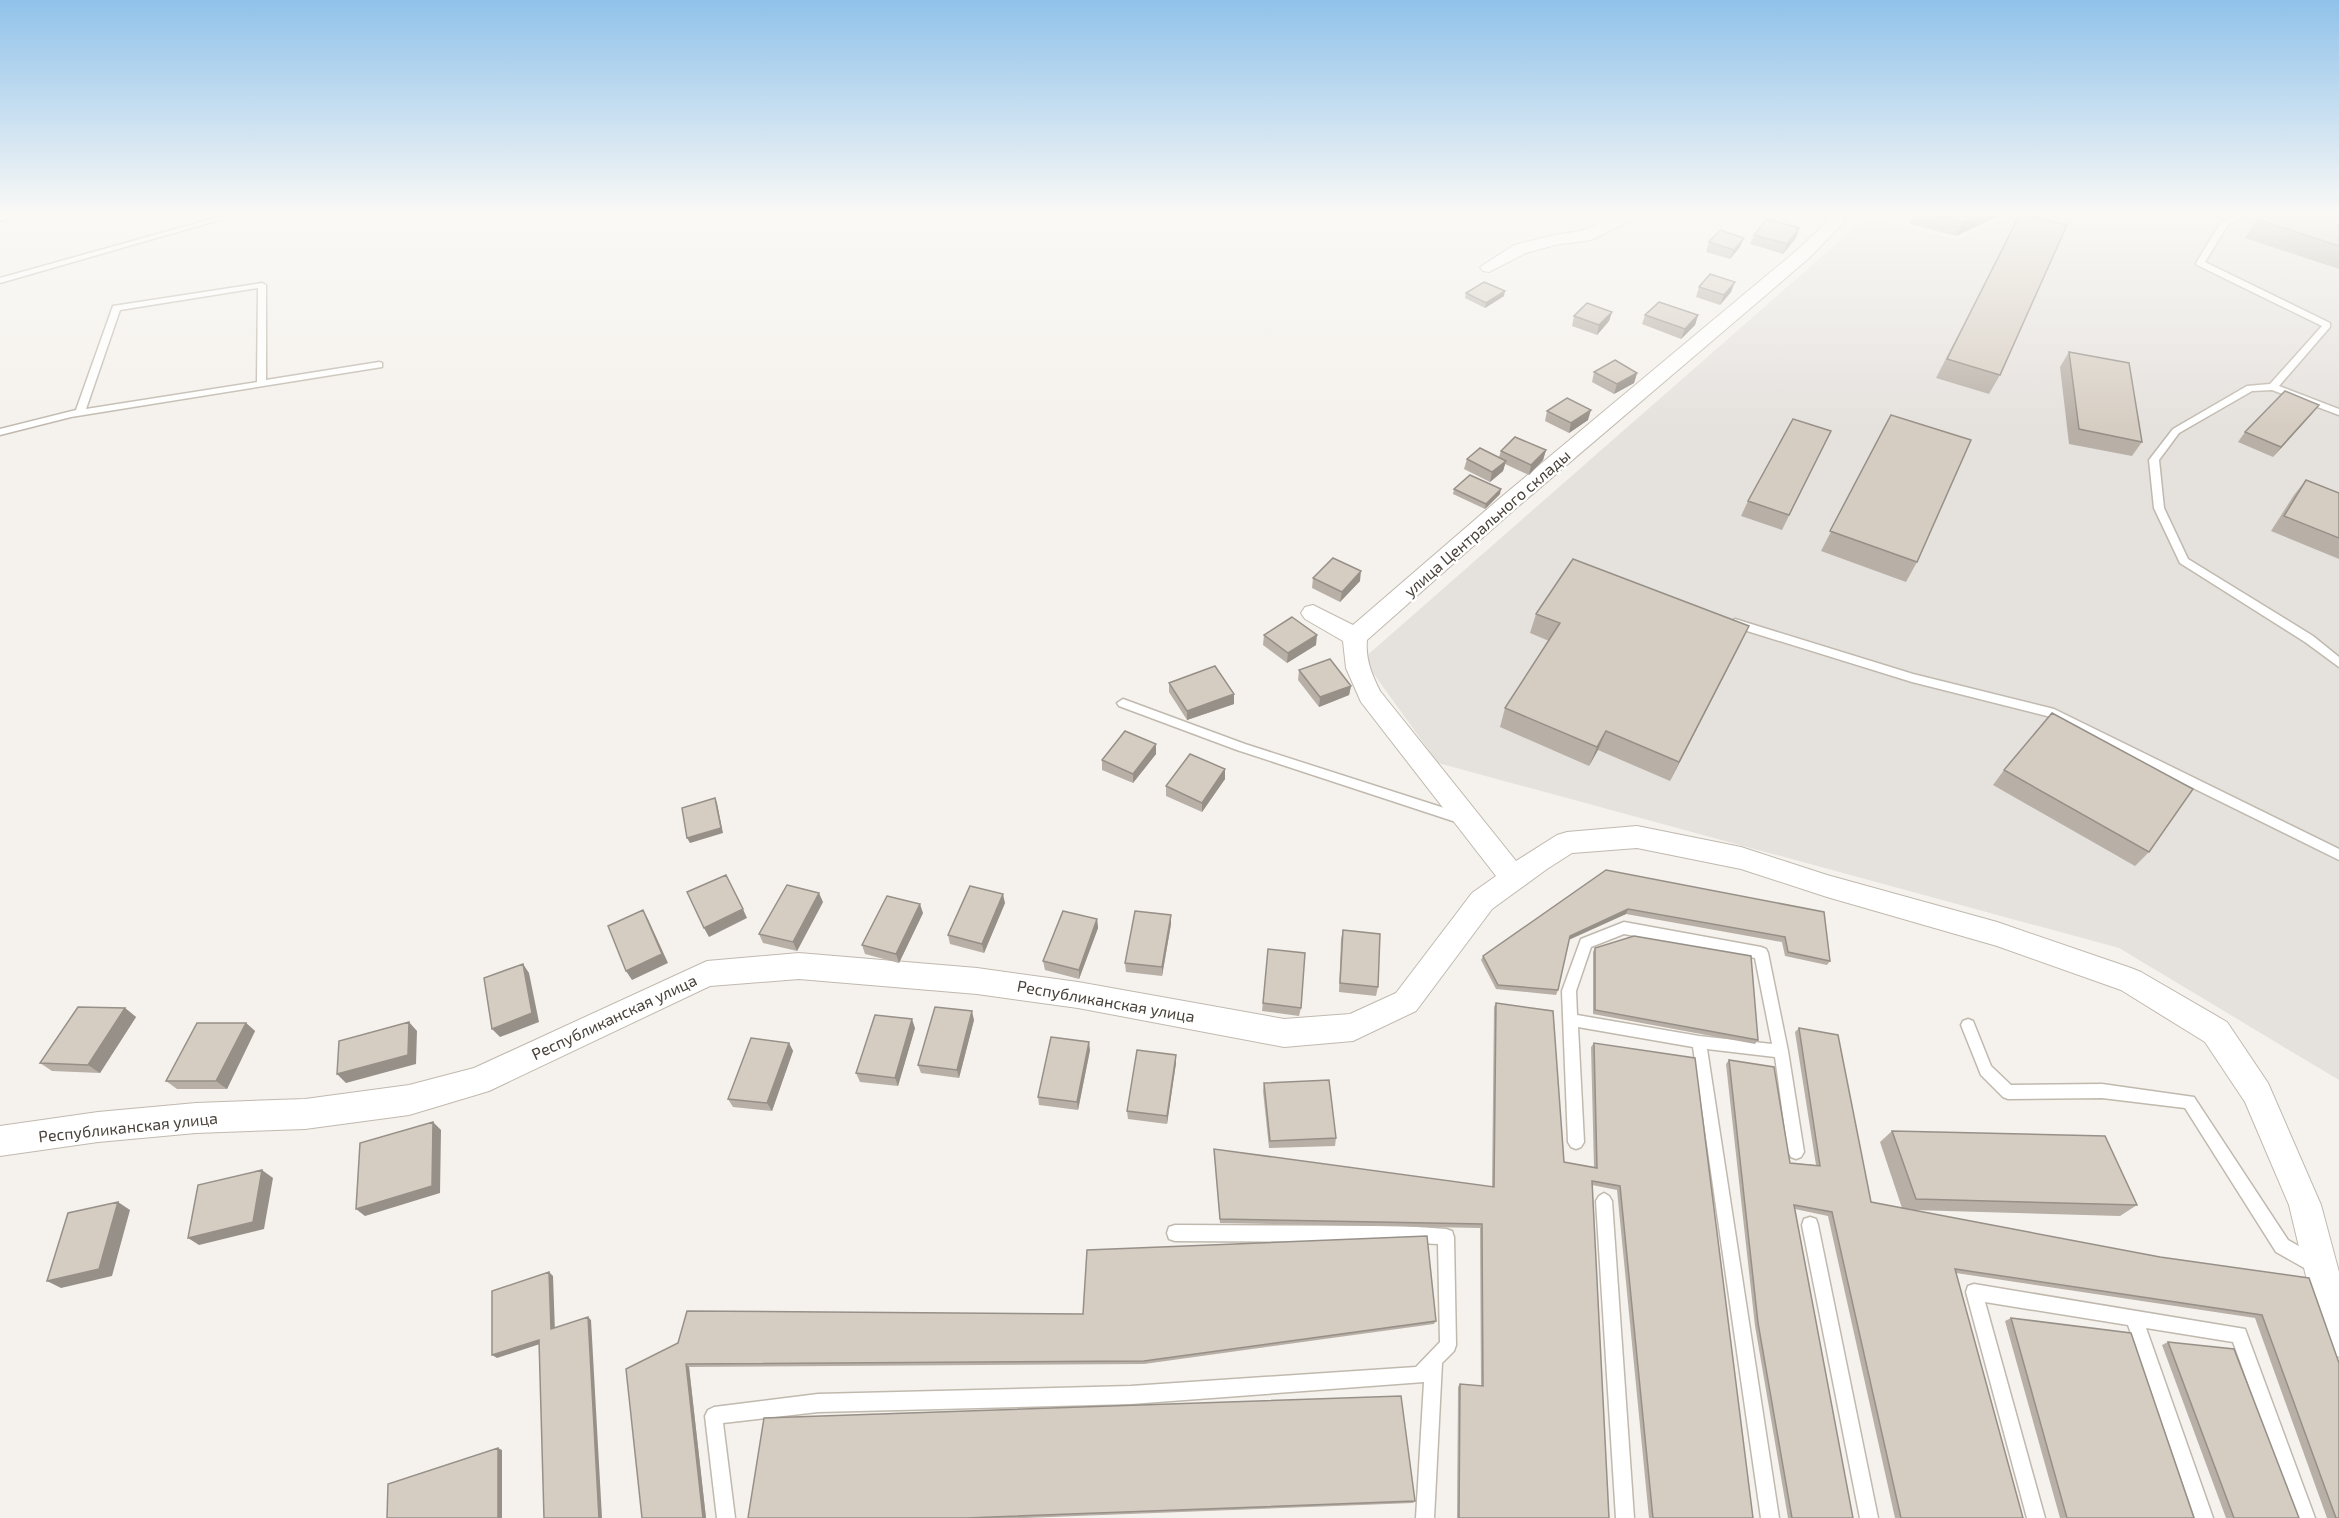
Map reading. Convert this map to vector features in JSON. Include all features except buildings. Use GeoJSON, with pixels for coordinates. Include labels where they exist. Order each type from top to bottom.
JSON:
{"type":"FeatureCollection","features":[{"type":"Feature","properties":{"kind":"street","name":"улица Центрального склады"},"geometry":{"type":"LineString","coordinates":[[1355,637],[1507,504],[1764,287]]}},
{"type":"Feature","properties":{"kind":"street"},"geometry":{"type":"LineString","coordinates":[[1313,613],[1355,637],[1353,652],[1358,672],[1370,696],[1513,878],[1567,843],[1637,837],[1741,858],[1827,886],[1997,934],[2131,981],[2216,1032],[2257,1093],[2305,1205],[2339,1339]]}},
{"type":"Feature","properties":{"kind":"street","name":"Республиканская улица"},"geometry":{"type":"LineString","coordinates":[[0,1141],[120,1125],[196,1118],[305,1114],[409,1100],[478,1081],[707,974],[800,966],[977,981],[1078,995],[1284,1033],[1353,1027],[1406,1002],[1482,901],[1513,878]]}},
{"type":"Feature","properties":{"kind":"lane"},"geometry":{"type":"LineString","coordinates":[[80,413],[116,308],[250,287]]}},
{"type":"Feature","properties":{"kind":"lane"},"geometry":{"type":"LineString","coordinates":[[261,384],[262,287]]}},
{"type":"Feature","properties":{"kind":"lane"},"geometry":{"type":"LineString","coordinates":[[2248,287],[2327,326],[2273,387]]}},
{"type":"Feature","properties":{"kind":"lane"},"geometry":{"type":"LineString","coordinates":[[0,432],[80,413],[379,365]]}},
{"type":"Feature","properties":{"kind":"lane"},"geometry":{"type":"LineString","coordinates":[[2339,412],[2273,387],[2250,388],[2176,432],[2154,460],[2159,508],[2184,561],[2309,639],[2339,663]]}},
{"type":"Feature","properties":{"kind":"lane"},"geometry":{"type":"LineString","coordinates":[[1726,620],[1911,678],[2050,712],[2339,855]]}},
{"type":"Feature","properties":{"kind":"lane"},"geometry":{"type":"LineString","coordinates":[[1123,704],[1241,747],[1467,821]]}},
{"type":"Feature","properties":{"kind":"lane"},"geometry":{"type":"LineString","coordinates":[[1576,1142],[1569,991],[1586,943],[1624,928],[1761,953],[1781,1051],[1796,1152]]}},
{"type":"Feature","properties":{"kind":"lane"},"geometry":{"type":"LineString","coordinates":[[1571,1020],[1699,1042],[1781,1051]]}},
{"type":"Feature","properties":{"kind":"lane"},"geometry":{"type":"LineString","coordinates":[[1968,1026],[1986,1070],[2008,1092],[2102,1091],[2189,1102],[2282,1246],[2320,1267]]}},
{"type":"Feature","properties":{"kind":"lane"},"geometry":{"type":"LineString","coordinates":[[1699,1042],[1770,1518]]}},
{"type":"Feature","properties":{"kind":"lane"},"geometry":{"type":"LineString","coordinates":[[1604,1201],[1625,1518]]}},
{"type":"Feature","properties":{"kind":"lane"},"geometry":{"type":"LineString","coordinates":[[1810,1225],[1869,1518]]}},
{"type":"Feature","properties":{"kind":"lane"},"geometry":{"type":"LineString","coordinates":[[726,1518],[714,1416],[818,1403],[1131,1395],[1420,1375],[1448,1345],[1446,1237],[1402,1234],[1175,1233]]}},
{"type":"Feature","properties":{"kind":"lane"},"geometry":{"type":"LineString","coordinates":[[2036,1518],[1974,1292],[2239,1335],[2306,1518]]}},
{"type":"Feature","properties":{"kind":"lane"},"geometry":{"type":"LineString","coordinates":[[2134,1318],[2204,1518]]}},
{"type":"Feature","properties":{"kind":"lane"},"geometry":{"type":"LineString","coordinates":[[1425,1518],[1434,1360]]}},
{"type":"Feature","properties":{"kind":"shaded area"},"geometry":{"type":"Polygon","coordinates":[[[1787,287],[2339,287],[2339,1080],[2119,948],[1438,763],[1363,659],[1787,287]]]}}]}
